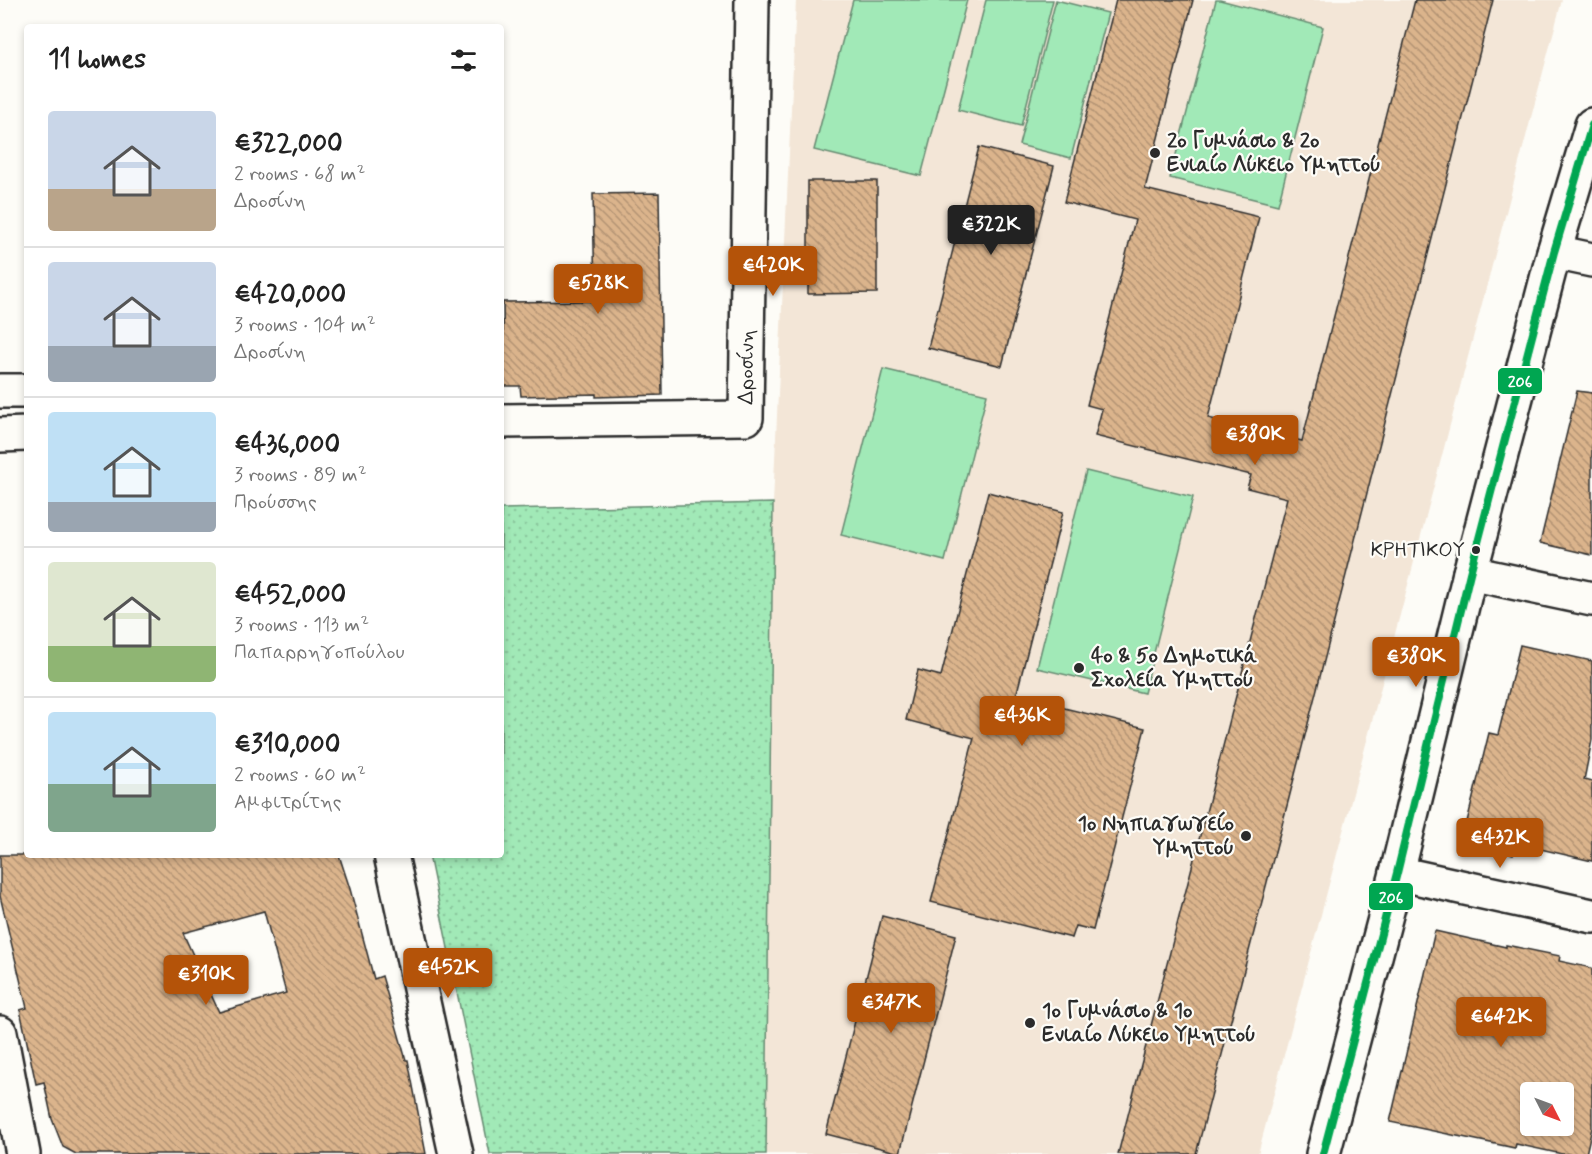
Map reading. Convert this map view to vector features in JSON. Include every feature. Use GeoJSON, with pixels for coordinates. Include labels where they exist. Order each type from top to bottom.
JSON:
{"type":"FeatureCollection","features":[{"type":"Feature","properties":{"kind":"street","name":"Δροσίνη"},"geometry":{"type":"LineString","coordinates":[[504,421],[746,418],[752,0]]}},
{"type":"Feature","properties":{"kind":"street"},"geometry":{"type":"LineString","coordinates":[[1326,1153],[1470,573],[1554,252],[1592,125]]}},
{"type":"Feature","properties":{"kind":"street"},"geometry":{"type":"LineString","coordinates":[[1554,252],[1592,260]]}},
{"type":"Feature","properties":{"kind":"street"},"geometry":{"type":"LineString","coordinates":[[0,391],[24,391]]}},
{"type":"Feature","properties":{"kind":"street"},"geometry":{"type":"LineString","coordinates":[[504,401],[609,403],[611,419]]}},
{"type":"Feature","properties":{"kind":"street"},"geometry":{"type":"LineString","coordinates":[[0,435],[24,434]]}},
{"type":"Feature","properties":{"kind":"street"},"geometry":{"type":"LineString","coordinates":[[1470,573],[1592,599]]}},
{"type":"Feature","properties":{"kind":"street"},"geometry":{"type":"LineString","coordinates":[[392,858],[456,1154]]}},
{"type":"Feature","properties":{"kind":"street"},"geometry":{"type":"LineString","coordinates":[[1397,873],[1592,916]]}},
{"type":"Feature","properties":{"kind":"street"},"geometry":{"type":"LineString","coordinates":[[0,1033],[23,1154]]}},
{"type":"Feature","properties":{"kind":"shaded area"},"geometry":{"type":"Polygon","coordinates":[[[796,0],[1562,0],[1258,1154],[766,1154],[773,503],[796,0]]]}},
{"type":"Feature","properties":{"kind":"green space"},"geometry":{"type":"Polygon","coordinates":[[[853,0],[967,0],[921,176],[814,150],[853,0]]]}},
{"type":"Feature","properties":{"kind":"green space"},"geometry":{"type":"Polygon","coordinates":[[[986,0],[1053,0],[1021,126],[958,110],[986,0]]]}},
{"type":"Feature","properties":{"kind":"green space"},"geometry":{"type":"Polygon","coordinates":[[[1056,0],[1108,13],[1071,158],[1019,145],[1056,0]]]}},
{"type":"Feature","properties":{"kind":"green space"},"geometry":{"type":"Polygon","coordinates":[[[1216,0],[1323,27],[1278,205],[1170,178],[1216,0]]]}},
{"type":"Feature","properties":{"kind":"green space"},"geometry":{"type":"Polygon","coordinates":[[[883,369],[987,394],[945,561],[841,535],[883,369]]]}},
{"type":"Feature","properties":{"kind":"green space"},"geometry":{"type":"Polygon","coordinates":[[[1086,471],[1193,497],[1144,693],[1037,668],[1086,471]]]}},
{"type":"Feature","properties":{"kind":"green space"},"geometry":{"type":"Polygon","coordinates":[[[773,503],[766,1154],[490,1154],[430,858],[504,858],[504,509],[773,503]]]}},
{"type":"Feature","properties":{"kind":"building"},"geometry":{"type":"Polygon","coordinates":[[[1116,0],[1193,0],[1145,189],[1259,217],[1208,418],[1302,441],[1415,0],[1493,0],[1196,1154],[1118,1154],[1287,498],[1247,488],[1251,475],[1095,436],[1102,409],[1087,405],[1135,220],[1064,202],[1116,0]]]}},
{"type":"Feature","properties":{"kind":"building"},"geometry":{"type":"Polygon","coordinates":[[[979,147],[1054,166],[1002,366],[928,348],[979,147]]]}},
{"type":"Feature","properties":{"kind":"building"},"geometry":{"type":"Polygon","coordinates":[[[808,181],[877,181],[877,293],[808,294],[808,181]]]}},
{"type":"Feature","properties":{"kind":"building"},"geometry":{"type":"Polygon","coordinates":[[[659,193],[662,395],[521,396],[520,386],[504,386],[504,302],[595,301],[593,194],[659,193]]]}},
{"type":"Feature","properties":{"kind":"building"},"geometry":{"type":"Polygon","coordinates":[[[1577,391],[1592,393],[1592,555],[1540,543],[1577,391]]]}},
{"type":"Feature","properties":{"kind":"building"},"geometry":{"type":"Polygon","coordinates":[[[988,492],[1063,512],[1016,696],[1145,728],[1093,930],[1076,926],[1072,938],[931,902],[974,738],[906,720],[918,670],[941,676],[988,492]]]}},
{"type":"Feature","properties":{"kind":"building"},"geometry":{"type":"Polygon","coordinates":[[[1520,645],[1592,661],[1592,740],[1584,780],[1592,782],[1592,861],[1515,843],[1513,854],[1462,842],[1489,733],[1498,735],[1520,645]]]}},
{"type":"Feature","properties":{"kind":"building"},"geometry":{"type":"Polygon","coordinates":[[[0,855],[24,855],[24,858],[340,858],[374,979],[382,976],[406,1060],[408,1060],[426,1154],[76,1154],[63,1147],[52,1119],[44,1082],[36,1084],[20,1010],[27,1008],[0,896],[0,855]],[[264,911],[183,933],[219,1012],[286,993],[264,911]]]}},
{"type":"Feature","properties":{"kind":"building"},"geometry":{"type":"Polygon","coordinates":[[[882,916],[956,935],[900,1153],[826,1134],[882,916]]]}},
{"type":"Feature","properties":{"kind":"building"},"geometry":{"type":"Polygon","coordinates":[[[1435,931],[1560,956],[1559,961],[1592,968],[1592,1128],[1586,1154],[1562,1154],[1516,1144],[1515,1148],[1390,1122],[1435,931]]]}},
{"type":"Feature","properties":{"kind":"transit line","name":"206"},"geometry":{"type":"LineString","coordinates":[[1323,1154],[1397,873],[1470,573],[1554,252],[1592,125]]}},
{"type":"Feature","properties":{"kind":"place","name":"2ο Γυμνάσιο & 2ο Ενιαίο Λύκειο Υμηττού"},"geometry":{"type":"Point","coordinates":[1155,153]}},
{"type":"Feature","properties":{"kind":"place","name":"ΚΡΗΤΙΚΟΥ"},"geometry":{"type":"Point","coordinates":[1476,550]}},
{"type":"Feature","properties":{"kind":"place","name":"4ο & 5ο Δημοτικά Σχολεία Υμηττού"},"geometry":{"type":"Point","coordinates":[1079,668]}},
{"type":"Feature","properties":{"kind":"place","name":"1ο Νηπιαγωγείο Υμηττού"},"geometry":{"type":"Point","coordinates":[1246,836]}},
{"type":"Feature","properties":{"kind":"place","name":"1ο Γυμνάσιο & 1ο Ενιαίο Λύκειο Υμηττού"},"geometry":{"type":"Point","coordinates":[1030,1023]}}]}
